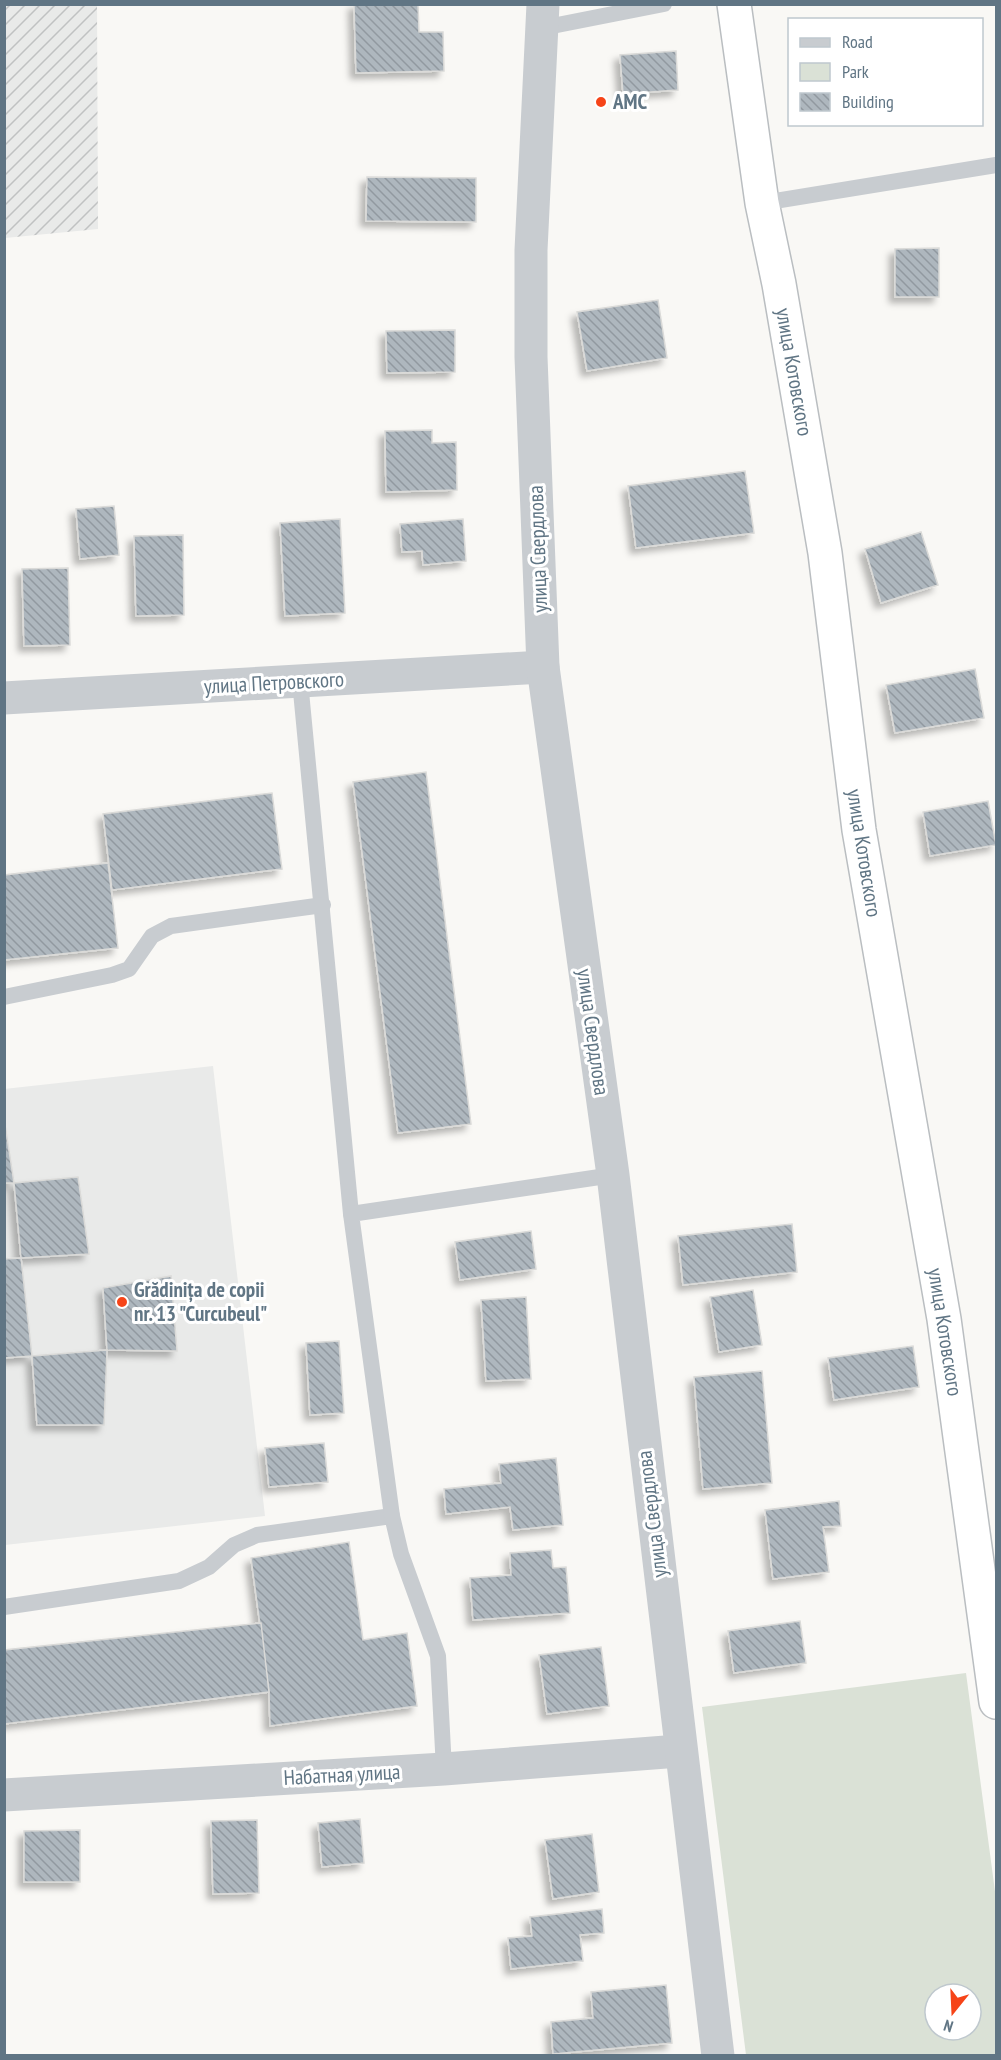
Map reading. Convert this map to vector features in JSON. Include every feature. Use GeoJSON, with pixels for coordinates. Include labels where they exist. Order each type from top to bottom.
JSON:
{"type":"FeatureCollection","features":[{"type":"Feature","properties":{"kind":"highway","name":"улица Котовского"},"geometry":{"type":"LineString","coordinates":[[734,4],[762,203],[779,284],[825,553],[859,830],[944,1319],[996,1702]]}},
{"type":"Feature","properties":{"kind":"street","name":"улица Свердлова"},"geometry":{"type":"LineString","coordinates":[[543,16],[531,286],[543,667],[613,1175],[679,1751],[718,2055]]}},
{"type":"Feature","properties":{"kind":"street","name":"улица Петровского"},"geometry":{"type":"LineString","coordinates":[[4,698],[543,667]]}},
{"type":"Feature","properties":{"kind":"street","name":"Набатная улица"},"geometry":{"type":"LineString","coordinates":[[4,1795],[444,1769],[679,1751]]}},
{"type":"Feature","properties":{"kind":"lane"},"geometry":{"type":"LineString","coordinates":[[543,16],[664,4]]}},
{"type":"Feature","properties":{"kind":"lane"},"geometry":{"type":"LineString","coordinates":[[762,203],[996,165]]}},
{"type":"Feature","properties":{"kind":"lane"},"geometry":{"type":"LineString","coordinates":[[300,681],[351,1214],[392,1516],[401,1554],[438,1656],[444,1769]]}},
{"type":"Feature","properties":{"kind":"lane"},"geometry":{"type":"LineString","coordinates":[[4,997],[112,975],[129,969],[152,936],[171,926],[323,905]]}},
{"type":"Feature","properties":{"kind":"lane"},"geometry":{"type":"LineString","coordinates":[[351,1214],[613,1175]]}},
{"type":"Feature","properties":{"kind":"lane"},"geometry":{"type":"LineString","coordinates":[[4,1607],[179,1581],[209,1568],[234,1545],[257,1535],[392,1516]]}},
{"type":"Feature","properties":{"kind":"shaded area"},"geometry":{"type":"Polygon","coordinates":[[[5,4],[97,5],[98,229],[5,238],[5,4]]]}},
{"type":"Feature","properties":{"kind":"shaded area","name":"Grădinița de copii nr. 13 \"Curcubeul\""},"geometry":{"type":"Polygon","coordinates":[[[213,1066],[265,1516],[5,1545],[4,1089],[213,1066]]]}},
{"type":"Feature","properties":{"kind":"green space"},"geometry":{"type":"Polygon","coordinates":[[[966,1673],[996,1899],[996,2055],[746,2055],[702,1707],[966,1673]]]}},
{"type":"Feature","properties":{"kind":"building"},"geometry":{"type":"Polygon","coordinates":[[[354,4],[418,4],[419,32],[443,32],[444,71],[356,73],[354,4]]]}},
{"type":"Feature","properties":{"kind":"building"},"geometry":{"type":"Polygon","coordinates":[[[676,51],[678,90],[623,94],[620,55],[676,51]]]}},
{"type":"Feature","properties":{"kind":"building"},"geometry":{"type":"Polygon","coordinates":[[[367,177],[476,178],[476,222],[366,221],[367,177]]]}},
{"type":"Feature","properties":{"kind":"building"},"geometry":{"type":"Polygon","coordinates":[[[939,248],[939,297],[895,297],[895,249],[939,248]]]}},
{"type":"Feature","properties":{"kind":"building"},"geometry":{"type":"Polygon","coordinates":[[[658,300],[667,358],[587,371],[577,312],[658,300]]]}},
{"type":"Feature","properties":{"kind":"building"},"geometry":{"type":"Polygon","coordinates":[[[455,330],[455,372],[387,373],[386,331],[455,330]]]}},
{"type":"Feature","properties":{"kind":"building"},"geometry":{"type":"Polygon","coordinates":[[[432,430],[432,443],[456,442],[457,490],[386,492],[385,431],[432,430]]]}},
{"type":"Feature","properties":{"kind":"building"},"geometry":{"type":"Polygon","coordinates":[[[745,471],[754,533],[636,548],[628,486],[745,471]]]}},
{"type":"Feature","properties":{"kind":"building"},"geometry":{"type":"Polygon","coordinates":[[[114,506],[119,555],[80,559],[76,509],[114,506]]]}},
{"type":"Feature","properties":{"kind":"building"},"geometry":{"type":"Polygon","coordinates":[[[340,519],[345,613],[285,616],[280,523],[340,519]]]}},
{"type":"Feature","properties":{"kind":"building"},"geometry":{"type":"Polygon","coordinates":[[[463,519],[466,561],[423,565],[422,551],[402,552],[400,524],[463,519]]]}},
{"type":"Feature","properties":{"kind":"building"},"geometry":{"type":"Polygon","coordinates":[[[921,532],[938,585],[881,603],[865,549],[921,532]]]}},
{"type":"Feature","properties":{"kind":"building"},"geometry":{"type":"Polygon","coordinates":[[[183,535],[184,615],[136,616],[134,536],[183,535]]]}},
{"type":"Feature","properties":{"kind":"building"},"geometry":{"type":"Polygon","coordinates":[[[68,568],[70,645],[24,646],[22,569],[68,568]]]}},
{"type":"Feature","properties":{"kind":"building"},"geometry":{"type":"Polygon","coordinates":[[[975,669],[984,718],[895,733],[886,685],[975,669]]]}},
{"type":"Feature","properties":{"kind":"building"},"geometry":{"type":"Polygon","coordinates":[[[426,772],[471,1124],[398,1133],[353,782],[426,772]]]}},
{"type":"Feature","properties":{"kind":"building"},"geometry":{"type":"Polygon","coordinates":[[[272,793],[282,869],[112,890],[103,814],[272,793]]]}},
{"type":"Feature","properties":{"kind":"building"},"geometry":{"type":"Polygon","coordinates":[[[988,801],[996,845],[930,856],[923,812],[988,801]]]}},
{"type":"Feature","properties":{"kind":"building"},"geometry":{"type":"Polygon","coordinates":[[[108,863],[118,948],[4,960],[4,875],[108,863]]]}},
{"type":"Feature","properties":{"kind":"building"},"geometry":{"type":"Polygon","coordinates":[[[4,1118],[14,1183],[4,1183],[4,1118]]]}},
{"type":"Feature","properties":{"kind":"building"},"geometry":{"type":"Polygon","coordinates":[[[78,1177],[89,1254],[21,1258],[14,1183],[78,1177]]]}},
{"type":"Feature","properties":{"kind":"building"},"geometry":{"type":"Polygon","coordinates":[[[792,1224],[797,1272],[683,1285],[678,1236],[792,1224]]]}},
{"type":"Feature","properties":{"kind":"building"},"geometry":{"type":"Polygon","coordinates":[[[531,1231],[536,1269],[460,1280],[455,1242],[531,1231]]]}},
{"type":"Feature","properties":{"kind":"building"},"geometry":{"type":"Polygon","coordinates":[[[21,1258],[32,1356],[4,1358],[4,1259],[21,1258]]]}},
{"type":"Feature","properties":{"kind":"building"},"geometry":{"type":"Polygon","coordinates":[[[171,1276],[177,1351],[107,1350],[103,1288],[171,1276]]]}},
{"type":"Feature","properties":{"kind":"building"},"geometry":{"type":"Polygon","coordinates":[[[753,1290],[762,1345],[719,1352],[710,1297],[753,1290]]]}},
{"type":"Feature","properties":{"kind":"building"},"geometry":{"type":"Polygon","coordinates":[[[526,1297],[531,1379],[486,1381],[481,1300],[526,1297]]]}},
{"type":"Feature","properties":{"kind":"building"},"geometry":{"type":"Polygon","coordinates":[[[339,1341],[344,1413],[310,1415],[306,1343],[339,1341]]]}},
{"type":"Feature","properties":{"kind":"building"},"geometry":{"type":"Polygon","coordinates":[[[913,1346],[919,1387],[834,1400],[828,1358],[913,1346]]]}},
{"type":"Feature","properties":{"kind":"building"},"geometry":{"type":"Polygon","coordinates":[[[107,1350],[104,1425],[37,1425],[32,1356],[107,1350]]]}},
{"type":"Feature","properties":{"kind":"building"},"geometry":{"type":"Polygon","coordinates":[[[762,1371],[772,1483],[703,1489],[694,1377],[762,1371]]]}},
{"type":"Feature","properties":{"kind":"building"},"geometry":{"type":"Polygon","coordinates":[[[324,1443],[328,1482],[269,1487],[265,1448],[324,1443]]]}},
{"type":"Feature","properties":{"kind":"building"},"geometry":{"type":"Polygon","coordinates":[[[556,1458],[563,1525],[513,1530],[510,1507],[446,1514],[444,1489],[501,1483],[499,1464],[556,1458]]]}},
{"type":"Feature","properties":{"kind":"building"},"geometry":{"type":"Polygon","coordinates":[[[839,1501],[841,1526],[823,1527],[829,1572],[773,1579],[765,1510],[839,1501]]]}},
{"type":"Feature","properties":{"kind":"building"},"geometry":{"type":"Polygon","coordinates":[[[349,1542],[363,1640],[407,1633],[417,1706],[270,1726],[269,1692],[251,1558],[349,1542]]]}},
{"type":"Feature","properties":{"kind":"building"},"geometry":{"type":"Polygon","coordinates":[[[551,1550],[553,1568],[566,1567],[570,1613],[473,1620],[470,1578],[511,1575],[510,1553],[551,1550]]]}},
{"type":"Feature","properties":{"kind":"building"},"geometry":{"type":"Polygon","coordinates":[[[800,1621],[806,1663],[734,1673],[728,1631],[800,1621]]]}},
{"type":"Feature","properties":{"kind":"building"},"geometry":{"type":"Polygon","coordinates":[[[261,1623],[269,1692],[4,1724],[4,1650],[261,1623]]]}},
{"type":"Feature","properties":{"kind":"building"},"geometry":{"type":"Polygon","coordinates":[[[601,1647],[609,1706],[547,1714],[539,1655],[601,1647]]]}},
{"type":"Feature","properties":{"kind":"building"},"geometry":{"type":"Polygon","coordinates":[[[360,1819],[364,1863],[322,1867],[318,1823],[360,1819]]]}},
{"type":"Feature","properties":{"kind":"building"},"geometry":{"type":"Polygon","coordinates":[[[257,1820],[259,1893],[213,1894],[211,1821],[257,1820]]]}},
{"type":"Feature","properties":{"kind":"building"},"geometry":{"type":"Polygon","coordinates":[[[80,1830],[80,1882],[24,1882],[24,1831],[80,1830]]]}},
{"type":"Feature","properties":{"kind":"building"},"geometry":{"type":"Polygon","coordinates":[[[592,1834],[599,1892],[553,1899],[545,1840],[592,1834]]]}},
{"type":"Feature","properties":{"kind":"building"},"geometry":{"type":"Polygon","coordinates":[[[602,1909],[604,1933],[580,1935],[583,1961],[511,1969],[508,1938],[532,1936],[530,1917],[602,1909]]]}},
{"type":"Feature","properties":{"kind":"building"},"geometry":{"type":"Polygon","coordinates":[[[666,1985],[672,2043],[553,2054],[551,2022],[593,2018],[591,1992],[666,1985]]]}},
{"type":"Feature","properties":{"kind":"place","name":"AMC"},"geometry":{"type":"Point","coordinates":[601,102]}},
{"type":"Feature","properties":{"kind":"place","name":"Grădinița de copii nr. 13 \"Curcubeul\""},"geometry":{"type":"Point","coordinates":[122,1302]}}]}
